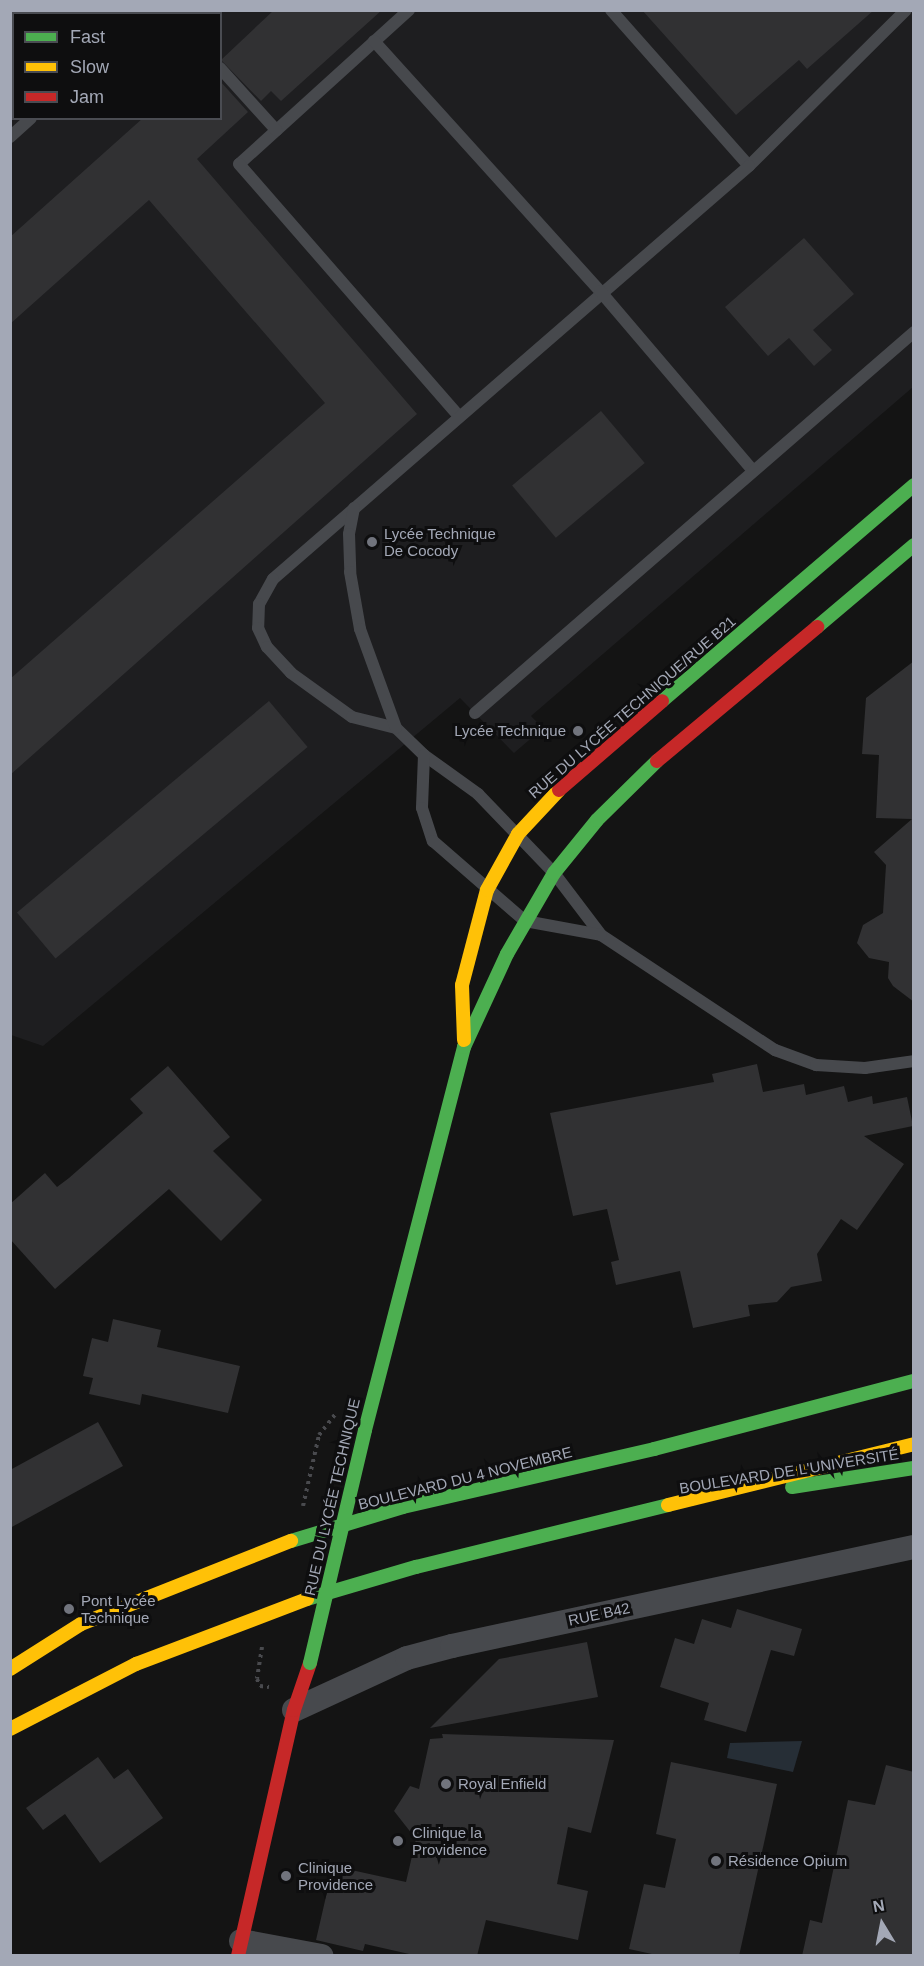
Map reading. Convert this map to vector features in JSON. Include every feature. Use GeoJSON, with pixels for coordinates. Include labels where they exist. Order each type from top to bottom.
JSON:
{"type":"FeatureCollection","features":[{"type":"Feature","properties":{"kind":"street","name":"RUE DU LYCÉE TECHNIQUE/RUE B21"},"geometry":{"type":"LineString","coordinates":[[464,1047],[462,985],[487,890],[518,834],[555,793],[914,485]]}},
{"type":"Feature","properties":{"kind":"street"},"geometry":{"type":"LineString","coordinates":[[464,1047],[525,921],[554,873],[597,820],[643,773],[914,545]]}},
{"type":"Feature","properties":{"kind":"street","name":"RUE DU LYCÉE TECHNIQUE"},"geometry":{"type":"LineString","coordinates":[[240,1948],[294,1710],[310,1663],[370,1402],[464,1047]]}},
{"type":"Feature","properties":{"kind":"street","name":"BOULEVARD DU 4 NOVEMBRE"},"geometry":{"type":"LineString","coordinates":[[10,1669],[81,1624],[267,1549],[403,1507],[654,1449],[914,1381]]}},
{"type":"Feature","properties":{"kind":"street"},"geometry":{"type":"LineString","coordinates":[[10,1729],[136,1664],[268,1611],[416,1567],[669,1507],[914,1444]]}},
{"type":"Feature","properties":{"kind":"street","name":"BOULEVARD DE L'UNIVERSITÉ"},"geometry":{"type":"LineString","coordinates":[[669,1507],[914,1468]]}},
{"type":"Feature","properties":{"kind":"street","name":"RUE B42"},"geometry":{"type":"LineString","coordinates":[[294,1710],[407,1658],[452,1646],[914,1547]]}},
{"type":"Feature","properties":{"kind":"street"},"geometry":{"type":"LineString","coordinates":[[240,1948],[322,1956]]}},
{"type":"Feature","properties":{"kind":"lane"},"geometry":{"type":"LineString","coordinates":[[409,10],[239,164],[458,415]]}},
{"type":"Feature","properties":{"kind":"lane"},"geometry":{"type":"LineString","coordinates":[[611,10],[748,166]]}},
{"type":"Feature","properties":{"kind":"lane"},"geometry":{"type":"LineString","coordinates":[[396,728],[352,717],[291,673],[267,648],[258,628],[259,604],[273,579],[600,291],[748,166],[906,10]]}},
{"type":"Feature","properties":{"kind":"lane"},"geometry":{"type":"LineString","coordinates":[[374,41],[600,291],[753,471]]}},
{"type":"Feature","properties":{"kind":"lane"},"geometry":{"type":"LineString","coordinates":[[222,70],[276,130]]}},
{"type":"Feature","properties":{"kind":"lane"},"geometry":{"type":"LineString","coordinates":[[10,137],[29,120]]}},
{"type":"Feature","properties":{"kind":"lane"},"geometry":{"type":"LineString","coordinates":[[475,713],[914,332]]}},
{"type":"Feature","properties":{"kind":"lane"},"geometry":{"type":"LineString","coordinates":[[354,508],[349,534],[350,572],[360,628],[396,728],[424,755],[478,794],[518,834],[554,873],[602,935],[775,1050],[816,1065],[865,1068],[914,1061]]}},
{"type":"Feature","properties":{"kind":"lane"},"geometry":{"type":"LineString","coordinates":[[424,755],[422,808],[433,841],[525,921],[602,935]]}},
{"type":"Feature","properties":{"kind":"path"},"geometry":{"type":"LineString","coordinates":[[302,1509],[319,1435],[330,1416],[347,1407],[370,1402]]}},
{"type":"Feature","properties":{"kind":"shaded area","name":"Lycée Technique De Cocody"},"geometry":{"type":"Polygon","coordinates":[[[11,11],[913,11],[913,387],[531,716],[543,728],[514,753],[460,698],[43,1046],[11,1035],[11,11]]]}},
{"type":"Feature","properties":{"kind":"shaded area"},"geometry":{"type":"Polygon","coordinates":[[[802,1741],[793,1772],[727,1758],[730,1743],[802,1741]]]}},
{"type":"Feature","properties":{"kind":"building"},"geometry":{"type":"Polygon","coordinates":[[[274,10],[382,10],[281,101],[271,91],[261,101],[222,59],[274,10]]]}},
{"type":"Feature","properties":{"kind":"building"},"geometry":{"type":"Polygon","coordinates":[[[642,10],[874,10],[807,69],[799,60],[736,115],[642,10]]]}},
{"type":"Feature","properties":{"kind":"building"},"geometry":{"type":"Polygon","coordinates":[[[222,83],[248,112],[197,159],[417,414],[10,775],[10,679],[325,403],[149,200],[10,324],[10,237],[141,120],[222,120],[222,83]]]}},
{"type":"Feature","properties":{"kind":"building"},"geometry":{"type":"Polygon","coordinates":[[[804,238],[854,294],[813,330],[832,350],[814,366],[789,338],[768,356],[725,307],[804,238]]]}},
{"type":"Feature","properties":{"kind":"building"},"geometry":{"type":"Polygon","coordinates":[[[601,411],[645,463],[556,538],[512,486],[601,411]]]}},
{"type":"Feature","properties":{"kind":"building"},"geometry":{"type":"Polygon","coordinates":[[[914,661],[914,1002],[893,986],[888,978],[889,962],[869,958],[857,943],[863,925],[883,913],[886,865],[874,852],[912,819],[876,818],[879,755],[862,754],[866,698],[914,661]]]}},
{"type":"Feature","properties":{"kind":"building"},"geometry":{"type":"Polygon","coordinates":[[[269,701],[308,747],[56,958],[17,912],[269,701]]]}},
{"type":"Feature","properties":{"kind":"building"},"geometry":{"type":"Polygon","coordinates":[[[757,1064],[763,1092],[804,1084],[806,1095],[844,1086],[848,1102],[872,1096],[873,1104],[907,1097],[913,1126],[864,1136],[904,1164],[857,1230],[841,1219],[817,1254],[822,1281],[791,1287],[777,1302],[748,1305],[750,1316],[693,1328],[680,1271],[616,1285],[611,1262],[619,1260],[607,1209],[573,1216],[550,1113],[714,1082],[712,1074],[757,1064]]]}},
{"type":"Feature","properties":{"kind":"building"},"geometry":{"type":"Polygon","coordinates":[[[168,1066],[230,1137],[213,1151],[262,1200],[221,1241],[169,1189],[55,1289],[10,1239],[10,1204],[45,1173],[57,1187],[69,1178],[143,1113],[130,1099],[168,1066]]]}},
{"type":"Feature","properties":{"kind":"building"},"geometry":{"type":"Polygon","coordinates":[[[113,1319],[161,1330],[157,1347],[240,1366],[228,1413],[142,1394],[140,1405],[89,1394],[93,1378],[83,1376],[92,1338],[108,1342],[113,1319]]]}},
{"type":"Feature","properties":{"kind":"building"},"geometry":{"type":"Polygon","coordinates":[[[98,1422],[123,1466],[10,1528],[10,1470],[98,1422]]]}},
{"type":"Feature","properties":{"kind":"building"},"geometry":{"type":"Polygon","coordinates":[[[737,1609],[802,1629],[794,1656],[771,1650],[746,1732],[704,1720],[709,1703],[660,1687],[675,1638],[694,1644],[702,1619],[731,1628],[737,1609]]]}},
{"type":"Feature","properties":{"kind":"building"},"geometry":{"type":"Polygon","coordinates":[[[587,1642],[598,1697],[430,1728],[499,1659],[587,1642]]]}},
{"type":"Feature","properties":{"kind":"building"},"geometry":{"type":"Polygon","coordinates":[[[442,1734],[614,1740],[591,1833],[568,1827],[557,1884],[588,1891],[578,1940],[486,1920],[477,1956],[418,1956],[365,1944],[363,1951],[316,1940],[333,1866],[406,1882],[416,1839],[394,1811],[410,1786],[419,1789],[430,1739],[443,1738],[442,1734]]]}},
{"type":"Feature","properties":{"kind":"building"},"geometry":{"type":"Polygon","coordinates":[[[98,1757],[114,1779],[128,1769],[163,1818],[100,1863],[65,1814],[43,1830],[26,1808],[98,1757]]]}},
{"type":"Feature","properties":{"kind":"building","name":"Résidence Opium"},"geometry":{"type":"Polygon","coordinates":[[[671,1762],[777,1784],[739,1956],[661,1956],[629,1949],[644,1884],[665,1888],[676,1839],[656,1834],[671,1762]]]}},
{"type":"Feature","properties":{"kind":"building"},"geometry":{"type":"Polygon","coordinates":[[[886,1765],[914,1772],[914,1956],[802,1956],[810,1920],[822,1923],[848,1800],[875,1805],[886,1765]]]}},
{"type":"Feature","properties":{"kind":"traffic: fast"},"geometry":{"type":"LineString","coordinates":[[662,701],[914,485]]}},
{"type":"Feature","properties":{"kind":"traffic: fast"},"geometry":{"type":"LineString","coordinates":[[817,627],[914,545]]}},
{"type":"Feature","properties":{"kind":"traffic: fast"},"geometry":{"type":"LineString","coordinates":[[365,1430],[464,1047],[507,954],[554,873],[597,820],[657,761]]}},
{"type":"Feature","properties":{"kind":"traffic: fast"},"geometry":{"type":"LineString","coordinates":[[291,1541],[403,1507],[654,1449],[914,1381]]}},
{"type":"Feature","properties":{"kind":"traffic: fast"},"geometry":{"type":"LineString","coordinates":[[310,1663],[365,1430]]}},
{"type":"Feature","properties":{"kind":"traffic: fast"},"geometry":{"type":"LineString","coordinates":[[792,1487],[914,1468]]}},
{"type":"Feature","properties":{"kind":"traffic: fast"},"geometry":{"type":"LineString","coordinates":[[307,1599],[416,1567],[668,1505]]}},
{"type":"Feature","properties":{"kind":"traffic: slow"},"geometry":{"type":"LineString","coordinates":[[464,1040],[462,985],[487,890],[518,834],[559,790]]}},
{"type":"Feature","properties":{"kind":"traffic: slow"},"geometry":{"type":"LineString","coordinates":[[668,1505],[914,1444]]}},
{"type":"Feature","properties":{"kind":"traffic: slow"},"geometry":{"type":"LineString","coordinates":[[10,1669],[81,1624],[291,1541]]}},
{"type":"Feature","properties":{"kind":"traffic: slow"},"geometry":{"type":"LineString","coordinates":[[10,1729],[136,1664],[307,1599]]}},
{"type":"Feature","properties":{"kind":"traffic: jam"},"geometry":{"type":"LineString","coordinates":[[657,761],[817,627]]}},
{"type":"Feature","properties":{"kind":"traffic: jam"},"geometry":{"type":"LineString","coordinates":[[559,790],[662,701]]}},
{"type":"Feature","properties":{"kind":"traffic: jam"},"geometry":{"type":"LineString","coordinates":[[238,1956],[294,1710],[310,1663]]}},
{"type":"Feature","properties":{"kind":"place","name":"Lycée Technique De Cocody"},"geometry":{"type":"Point","coordinates":[372,542]}},
{"type":"Feature","properties":{"kind":"place","name":"Lycée Technique"},"geometry":{"type":"Point","coordinates":[578,731]}},
{"type":"Feature","properties":{"kind":"place","name":"Pont Lycée Technique"},"geometry":{"type":"Point","coordinates":[69,1609]}},
{"type":"Feature","properties":{"kind":"place","name":"Royal Enfield"},"geometry":{"type":"Point","coordinates":[446,1784]}},
{"type":"Feature","properties":{"kind":"place","name":"Clinique la Providence"},"geometry":{"type":"Point","coordinates":[398,1841]}},
{"type":"Feature","properties":{"kind":"place","name":"Résidence Opium"},"geometry":{"type":"Point","coordinates":[716,1861]}},
{"type":"Feature","properties":{"kind":"place","name":"Clinique Providence"},"geometry":{"type":"Point","coordinates":[286,1876]}}]}
